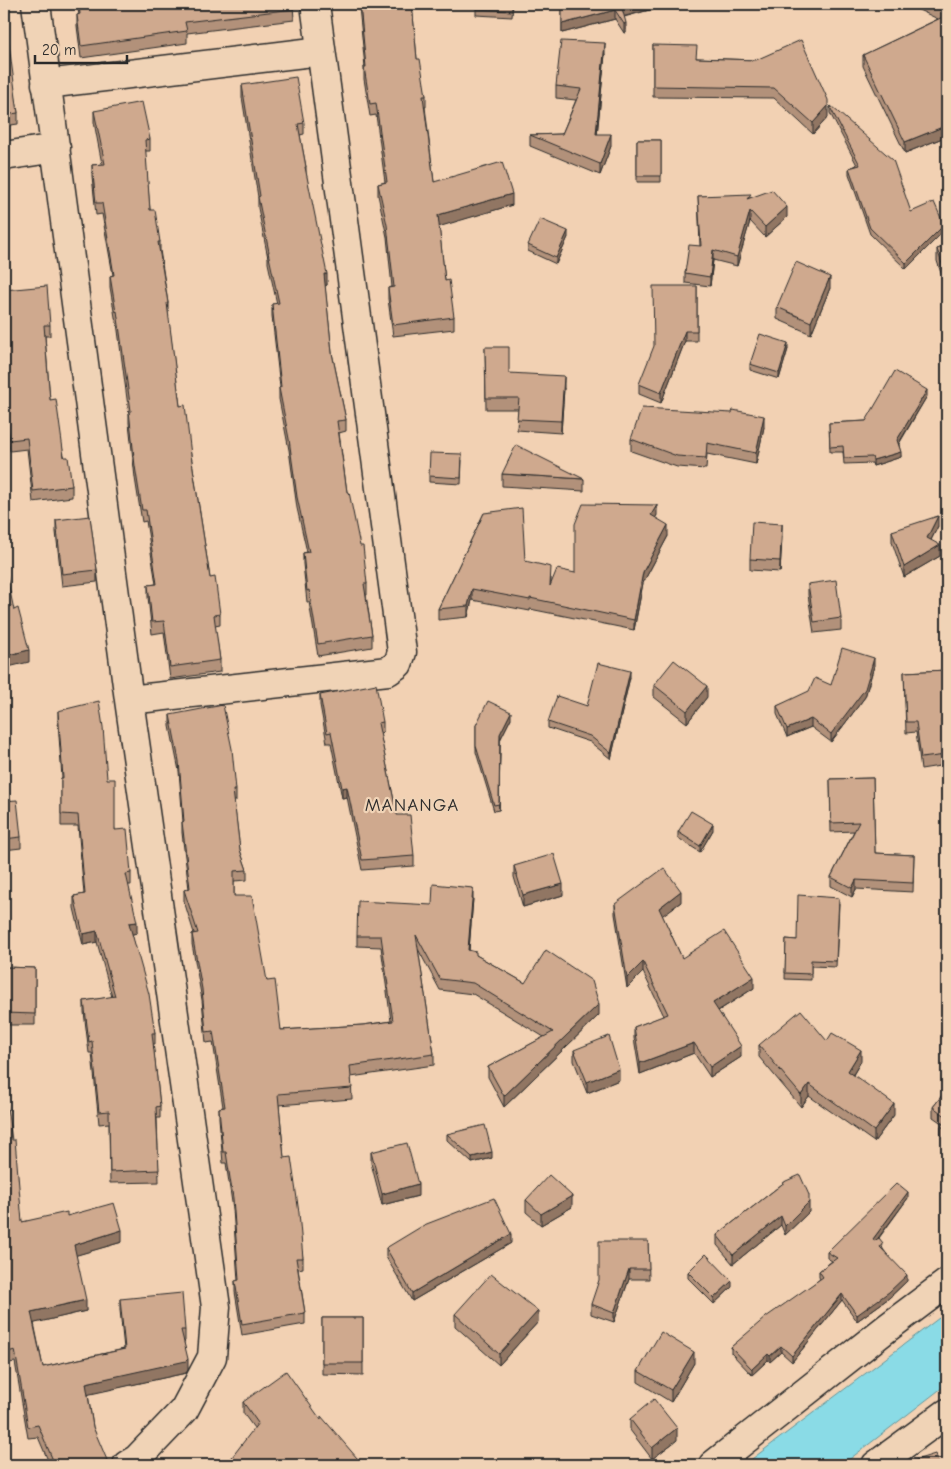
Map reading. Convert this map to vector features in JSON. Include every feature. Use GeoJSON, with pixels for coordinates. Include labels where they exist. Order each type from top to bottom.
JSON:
{"type":"FeatureCollection","features":[{"type":"Feature","properties":{"kind":"street"},"geometry":{"type":"LineString","coordinates":[[36,4],[129,700],[216,1307],[212,1357],[184,1410],[137,1459],[127,1465]]}},
{"type":"Feature","properties":{"kind":"street"},"geometry":{"type":"LineString","coordinates":[[129,700],[388,671],[398,664],[402,652],[315,4]]}},
{"type":"Feature","properties":{"kind":"street"},"geometry":{"type":"LineString","coordinates":[[46,84],[321,51]]}},
{"type":"Feature","properties":{"kind":"street"},"geometry":{"type":"LineString","coordinates":[[4,156],[56,148]]}},
{"type":"Feature","properties":{"kind":"street"},"geometry":{"type":"LineString","coordinates":[[713,1465],[947,1283]]}},
{"type":"Feature","properties":{"kind":"street"},"geometry":{"type":"LineString","coordinates":[[876,1465],[947,1413]]}},
{"type":"Feature","properties":{"kind":"water"},"geometry":{"type":"Polygon","coordinates":[[[947,1312],[947,1384],[842,1465],[744,1465],[947,1312]]]}},
{"type":"Feature","properties":{"kind":"building"},"geometry":{"type":"Polygon","coordinates":[[[79,4],[293,4],[294,9],[185,22],[187,31],[81,46],[77,15],[80,14],[79,4]]]}},
{"type":"Feature","properties":{"kind":"building"},"geometry":{"type":"Polygon","coordinates":[[[360,4],[412,4],[417,59],[420,59],[426,96],[423,96],[434,182],[502,162],[512,194],[438,215],[445,281],[449,280],[454,317],[393,325],[388,288],[394,287],[387,225],[378,184],[387,182],[376,103],[370,104],[364,67],[366,67],[360,4]]]}},
{"type":"Feature","properties":{"kind":"building"},"geometry":{"type":"Polygon","coordinates":[[[476,4],[512,4],[512,11],[476,9],[476,4]]]}},
{"type":"Feature","properties":{"kind":"building"},"geometry":{"type":"Polygon","coordinates":[[[562,4],[638,4],[622,8],[626,23],[624,24],[615,10],[562,24],[562,4]]]}},
{"type":"Feature","properties":{"kind":"building"},"geometry":{"type":"Polygon","coordinates":[[[928,4],[947,4],[947,13],[928,4]]]}},
{"type":"Feature","properties":{"kind":"building"},"geometry":{"type":"Polygon","coordinates":[[[947,15],[947,130],[945,126],[905,142],[863,55],[947,15]]]}},
{"type":"Feature","properties":{"kind":"building"},"geometry":{"type":"Polygon","coordinates":[[[4,22],[6,22],[18,113],[4,115],[4,22]]]}},
{"type":"Feature","properties":{"kind":"building"},"geometry":{"type":"Polygon","coordinates":[[[801,40],[828,100],[828,106],[813,123],[774,88],[653,86],[653,45],[697,46],[696,58],[756,60],[801,40]]]}},
{"type":"Feature","properties":{"kind":"building"},"geometry":{"type":"Polygon","coordinates":[[[561,41],[605,43],[596,134],[611,134],[600,164],[530,135],[562,134],[581,89],[556,86],[561,41]]]}},
{"type":"Feature","properties":{"kind":"building"},"geometry":{"type":"Polygon","coordinates":[[[296,77],[304,123],[298,124],[327,274],[324,274],[332,353],[346,420],[337,421],[347,492],[349,492],[360,546],[363,546],[367,584],[364,584],[372,635],[318,644],[309,590],[307,591],[303,553],[309,552],[297,497],[289,439],[279,388],[281,387],[272,304],[279,303],[258,197],[260,196],[242,85],[296,77]]]}},
{"type":"Feature","properties":{"kind":"building"},"geometry":{"type":"Polygon","coordinates":[[[142,102],[150,139],[145,140],[150,210],[155,210],[180,406],[185,405],[210,578],[215,577],[220,614],[214,615],[220,660],[170,667],[164,621],[152,622],[148,585],[157,584],[146,510],[142,510],[135,466],[129,411],[131,411],[117,311],[110,276],[114,275],[102,203],[96,203],[92,165],[105,164],[94,111],[142,102]]]}},
{"type":"Feature","properties":{"kind":"building"},"geometry":{"type":"Polygon","coordinates":[[[831,106],[893,160],[911,212],[934,202],[944,225],[906,263],[870,228],[849,168],[860,165],[831,106]]]}},
{"type":"Feature","properties":{"kind":"building"},"geometry":{"type":"Polygon","coordinates":[[[637,140],[661,140],[661,176],[637,176],[637,140]]]}},
{"type":"Feature","properties":{"kind":"building"},"geometry":{"type":"Polygon","coordinates":[[[772,190],[787,207],[765,227],[750,211],[737,257],[713,250],[710,277],[685,273],[689,245],[701,246],[698,196],[751,194],[747,199],[772,190]]]}},
{"type":"Feature","properties":{"kind":"building"},"geometry":{"type":"Polygon","coordinates":[[[540,219],[568,231],[556,258],[528,245],[540,219]]]}},
{"type":"Feature","properties":{"kind":"building"},"geometry":{"type":"Polygon","coordinates":[[[947,246],[947,279],[937,249],[947,246]]]}},
{"type":"Feature","properties":{"kind":"building"},"geometry":{"type":"Polygon","coordinates":[[[796,262],[830,277],[811,322],[777,307],[796,262]]]}},
{"type":"Feature","properties":{"kind":"building"},"geometry":{"type":"Polygon","coordinates":[[[47,286],[50,325],[44,325],[50,400],[56,399],[64,457],[68,457],[72,486],[33,491],[27,438],[10,440],[4,400],[4,345],[7,345],[4,290],[47,286]]]}},
{"type":"Feature","properties":{"kind":"building"},"geometry":{"type":"Polygon","coordinates":[[[653,286],[697,286],[697,331],[685,331],[661,393],[639,384],[654,346],[653,286]]]}},
{"type":"Feature","properties":{"kind":"building"},"geometry":{"type":"Polygon","coordinates":[[[760,334],[788,343],[779,373],[750,364],[760,334]]]}},
{"type":"Feature","properties":{"kind":"building"},"geometry":{"type":"Polygon","coordinates":[[[485,347],[509,347],[509,373],[564,376],[561,421],[517,419],[519,398],[486,398],[485,347]]]}},
{"type":"Feature","properties":{"kind":"building"},"geometry":{"type":"Polygon","coordinates":[[[895,371],[927,390],[897,440],[901,452],[873,460],[872,457],[844,458],[843,446],[830,447],[829,423],[866,421],[895,371]]]}},
{"type":"Feature","properties":{"kind":"building"},"geometry":{"type":"Polygon","coordinates":[[[642,408],[732,413],[733,410],[764,416],[756,453],[707,443],[706,458],[677,456],[631,439],[642,408]]]}},
{"type":"Feature","properties":{"kind":"building"},"geometry":{"type":"Polygon","coordinates":[[[516,445],[584,479],[502,474],[516,445]]]}},
{"type":"Feature","properties":{"kind":"building"},"geometry":{"type":"Polygon","coordinates":[[[430,453],[462,454],[461,478],[429,476],[430,453]]]}},
{"type":"Feature","properties":{"kind":"building"},"geometry":{"type":"Polygon","coordinates":[[[583,504],[657,505],[651,515],[668,525],[643,572],[634,620],[530,598],[530,600],[472,589],[468,606],[438,609],[484,513],[522,508],[525,561],[551,567],[550,586],[557,569],[575,573],[575,524],[583,504]]]}},
{"type":"Feature","properties":{"kind":"building"},"geometry":{"type":"Polygon","coordinates":[[[90,516],[97,570],[62,574],[56,520],[90,516]]]}},
{"type":"Feature","properties":{"kind":"building"},"geometry":{"type":"Polygon","coordinates":[[[938,516],[927,538],[940,545],[904,567],[892,531],[938,516]]]}},
{"type":"Feature","properties":{"kind":"building"},"geometry":{"type":"Polygon","coordinates":[[[752,522],[782,524],[780,561],[750,559],[752,522]]]}},
{"type":"Feature","properties":{"kind":"building"},"geometry":{"type":"Polygon","coordinates":[[[4,563],[14,610],[18,608],[29,650],[4,656],[4,563]]]}},
{"type":"Feature","properties":{"kind":"building"},"geometry":{"type":"Polygon","coordinates":[[[836,580],[841,618],[814,622],[808,584],[836,580]]]}},
{"type":"Feature","properties":{"kind":"building"},"geometry":{"type":"Polygon","coordinates":[[[842,648],[874,658],[865,689],[831,734],[811,719],[787,729],[777,706],[809,691],[815,678],[831,685],[842,648]]]}},
{"type":"Feature","properties":{"kind":"building"},"geometry":{"type":"Polygon","coordinates":[[[674,660],[707,686],[687,711],[654,685],[674,660]]]}},
{"type":"Feature","properties":{"kind":"building"},"geometry":{"type":"Polygon","coordinates":[[[598,663],[630,671],[611,753],[590,736],[548,722],[557,696],[587,706],[598,663]]]}},
{"type":"Feature","properties":{"kind":"building"},"geometry":{"type":"Polygon","coordinates":[[[947,670],[947,720],[941,720],[946,755],[921,758],[916,722],[906,722],[904,672],[947,670]]]}},
{"type":"Feature","properties":{"kind":"building"},"geometry":{"type":"Polygon","coordinates":[[[376,684],[383,722],[378,723],[397,815],[410,815],[414,856],[362,860],[347,787],[342,788],[331,732],[327,733],[320,695],[376,684]]]}},
{"type":"Feature","properties":{"kind":"building"},"geometry":{"type":"Polygon","coordinates":[[[99,701],[107,779],[115,779],[115,830],[127,829],[131,873],[126,874],[137,922],[129,923],[149,994],[155,1033],[152,1033],[160,1106],[156,1107],[159,1170],[110,1172],[109,1111],[99,1112],[92,1041],[89,1042],[84,1001],[115,996],[97,931],[83,934],[74,896],[85,894],[78,815],[61,814],[61,778],[63,778],[58,711],[99,701]]]}},
{"type":"Feature","properties":{"kind":"building"},"geometry":{"type":"Polygon","coordinates":[[[488,701],[511,712],[500,734],[499,804],[494,805],[476,746],[476,725],[488,701]]]}},
{"type":"Feature","properties":{"kind":"building"},"geometry":{"type":"Polygon","coordinates":[[[223,705],[232,749],[236,790],[233,790],[240,850],[247,870],[234,871],[234,896],[252,896],[267,981],[275,980],[281,1030],[363,1025],[393,1021],[381,936],[357,936],[358,901],[432,905],[433,884],[473,888],[468,950],[476,952],[476,955],[525,983],[546,950],[592,981],[599,1004],[504,1096],[488,1067],[553,1032],[473,983],[440,979],[416,935],[434,1054],[350,1066],[352,1088],[278,1094],[284,1158],[291,1157],[299,1213],[303,1258],[296,1258],[305,1313],[242,1324],[235,1281],[239,1280],[233,1198],[226,1152],[223,1152],[219,1108],[225,1107],[213,1031],[206,1032],[202,989],[192,934],[198,933],[184,890],[190,888],[182,822],[184,822],[179,761],[170,715],[223,705]]]}},
{"type":"Feature","properties":{"kind":"building"},"geometry":{"type":"Polygon","coordinates":[[[873,778],[875,853],[914,855],[913,883],[856,880],[852,888],[831,877],[859,822],[831,823],[830,779],[873,778]]]}},
{"type":"Feature","properties":{"kind":"building"},"geometry":{"type":"Polygon","coordinates":[[[17,800],[21,837],[4,839],[4,801],[17,800]]]}},
{"type":"Feature","properties":{"kind":"building"},"geometry":{"type":"Polygon","coordinates":[[[691,811],[713,824],[700,846],[678,832],[691,811]]]}},
{"type":"Feature","properties":{"kind":"building"},"geometry":{"type":"Polygon","coordinates":[[[554,854],[563,884],[523,895],[514,866],[554,854]]]}},
{"type":"Feature","properties":{"kind":"building"},"geometry":{"type":"Polygon","coordinates":[[[664,868],[681,891],[659,908],[682,958],[724,931],[754,977],[713,1003],[741,1046],[710,1067],[694,1043],[640,1063],[634,1027],[668,1014],[643,962],[627,978],[615,904],[664,868]]]}},
{"type":"Feature","properties":{"kind":"building"},"geometry":{"type":"Polygon","coordinates":[[[798,895],[839,898],[836,961],[811,960],[811,974],[785,973],[786,939],[797,940],[798,895]]]}},
{"type":"Feature","properties":{"kind":"building"},"geometry":{"type":"Polygon","coordinates":[[[4,967],[35,968],[35,1014],[4,1013],[4,967]]]}},
{"type":"Feature","properties":{"kind":"building"},"geometry":{"type":"Polygon","coordinates":[[[801,1010],[827,1041],[832,1033],[861,1050],[848,1071],[894,1104],[874,1131],[809,1084],[801,1095],[759,1045],[801,1010]]]}},
{"type":"Feature","properties":{"kind":"building"},"geometry":{"type":"Polygon","coordinates":[[[609,1036],[619,1069],[587,1082],[574,1050],[609,1036]]]}},
{"type":"Feature","properties":{"kind":"building"},"geometry":{"type":"Polygon","coordinates":[[[4,1087],[12,1140],[15,1140],[22,1222],[67,1212],[67,1216],[114,1203],[122,1230],[74,1245],[86,1300],[31,1312],[43,1367],[125,1349],[120,1299],[182,1293],[185,1330],[181,1330],[188,1359],[186,1361],[86,1383],[93,1427],[107,1460],[93,1465],[55,1465],[38,1425],[28,1427],[15,1350],[4,1353],[4,1087]]]}},
{"type":"Feature","properties":{"kind":"building"},"geometry":{"type":"Polygon","coordinates":[[[947,1089],[947,1117],[933,1107],[947,1089]]]}},
{"type":"Feature","properties":{"kind":"building"},"geometry":{"type":"Polygon","coordinates":[[[947,1118],[947,1130],[941,1126],[947,1118]]]}},
{"type":"Feature","properties":{"kind":"building"},"geometry":{"type":"Polygon","coordinates":[[[485,1125],[492,1152],[472,1157],[447,1134],[485,1125]]]}},
{"type":"Feature","properties":{"kind":"building"},"geometry":{"type":"Polygon","coordinates":[[[407,1143],[418,1184],[382,1194],[371,1152],[407,1143]]]}},
{"type":"Feature","properties":{"kind":"building"},"geometry":{"type":"Polygon","coordinates":[[[549,1175],[572,1196],[541,1214],[526,1200],[549,1175]]]}},
{"type":"Feature","properties":{"kind":"building"},"geometry":{"type":"Polygon","coordinates":[[[800,1175],[809,1195],[809,1202],[785,1226],[781,1216],[733,1255],[717,1235],[786,1181],[800,1175]]]}},
{"type":"Feature","properties":{"kind":"building"},"geometry":{"type":"Polygon","coordinates":[[[897,1183],[908,1192],[873,1239],[874,1241],[879,1238],[883,1243],[880,1247],[907,1275],[889,1292],[857,1315],[842,1294],[792,1356],[781,1346],[770,1356],[768,1354],[752,1369],[731,1347],[766,1317],[823,1277],[819,1271],[837,1258],[827,1252],[897,1183]]]}},
{"type":"Feature","properties":{"kind":"building"},"geometry":{"type":"Polygon","coordinates":[[[494,1198],[511,1234],[412,1293],[386,1248],[424,1225],[494,1198]]]}},
{"type":"Feature","properties":{"kind":"building"},"geometry":{"type":"Polygon","coordinates":[[[599,1241],[648,1241],[649,1269],[629,1269],[614,1313],[591,1304],[599,1280],[599,1241]]]}},
{"type":"Feature","properties":{"kind":"building"},"geometry":{"type":"Polygon","coordinates":[[[706,1254],[732,1281],[714,1298],[688,1272],[706,1254]]]}},
{"type":"Feature","properties":{"kind":"building"},"geometry":{"type":"Polygon","coordinates":[[[491,1274],[538,1311],[499,1354],[455,1314],[491,1274]]]}},
{"type":"Feature","properties":{"kind":"building"},"geometry":{"type":"Polygon","coordinates":[[[322,1318],[363,1318],[363,1363],[322,1363],[322,1318]]]}},
{"type":"Feature","properties":{"kind":"building"},"geometry":{"type":"Polygon","coordinates":[[[661,1332],[694,1352],[671,1390],[638,1371],[661,1332]]]}},
{"type":"Feature","properties":{"kind":"building"},"geometry":{"type":"Polygon","coordinates":[[[286,1371],[321,1420],[321,1416],[363,1465],[226,1465],[258,1423],[243,1402],[286,1371]]]}},
{"type":"Feature","properties":{"kind":"building"},"geometry":{"type":"Polygon","coordinates":[[[654,1399],[677,1428],[652,1448],[630,1419],[654,1399]]]}},
{"type":"Feature","properties":{"kind":"building"},"geometry":{"type":"Polygon","coordinates":[[[935,1454],[939,1465],[900,1465],[935,1454]]]}},
{"type":"Feature","properties":{"kind":"district","name":"MANANGA"},"geometry":{"type":"Point","coordinates":[412,804]}}]}
